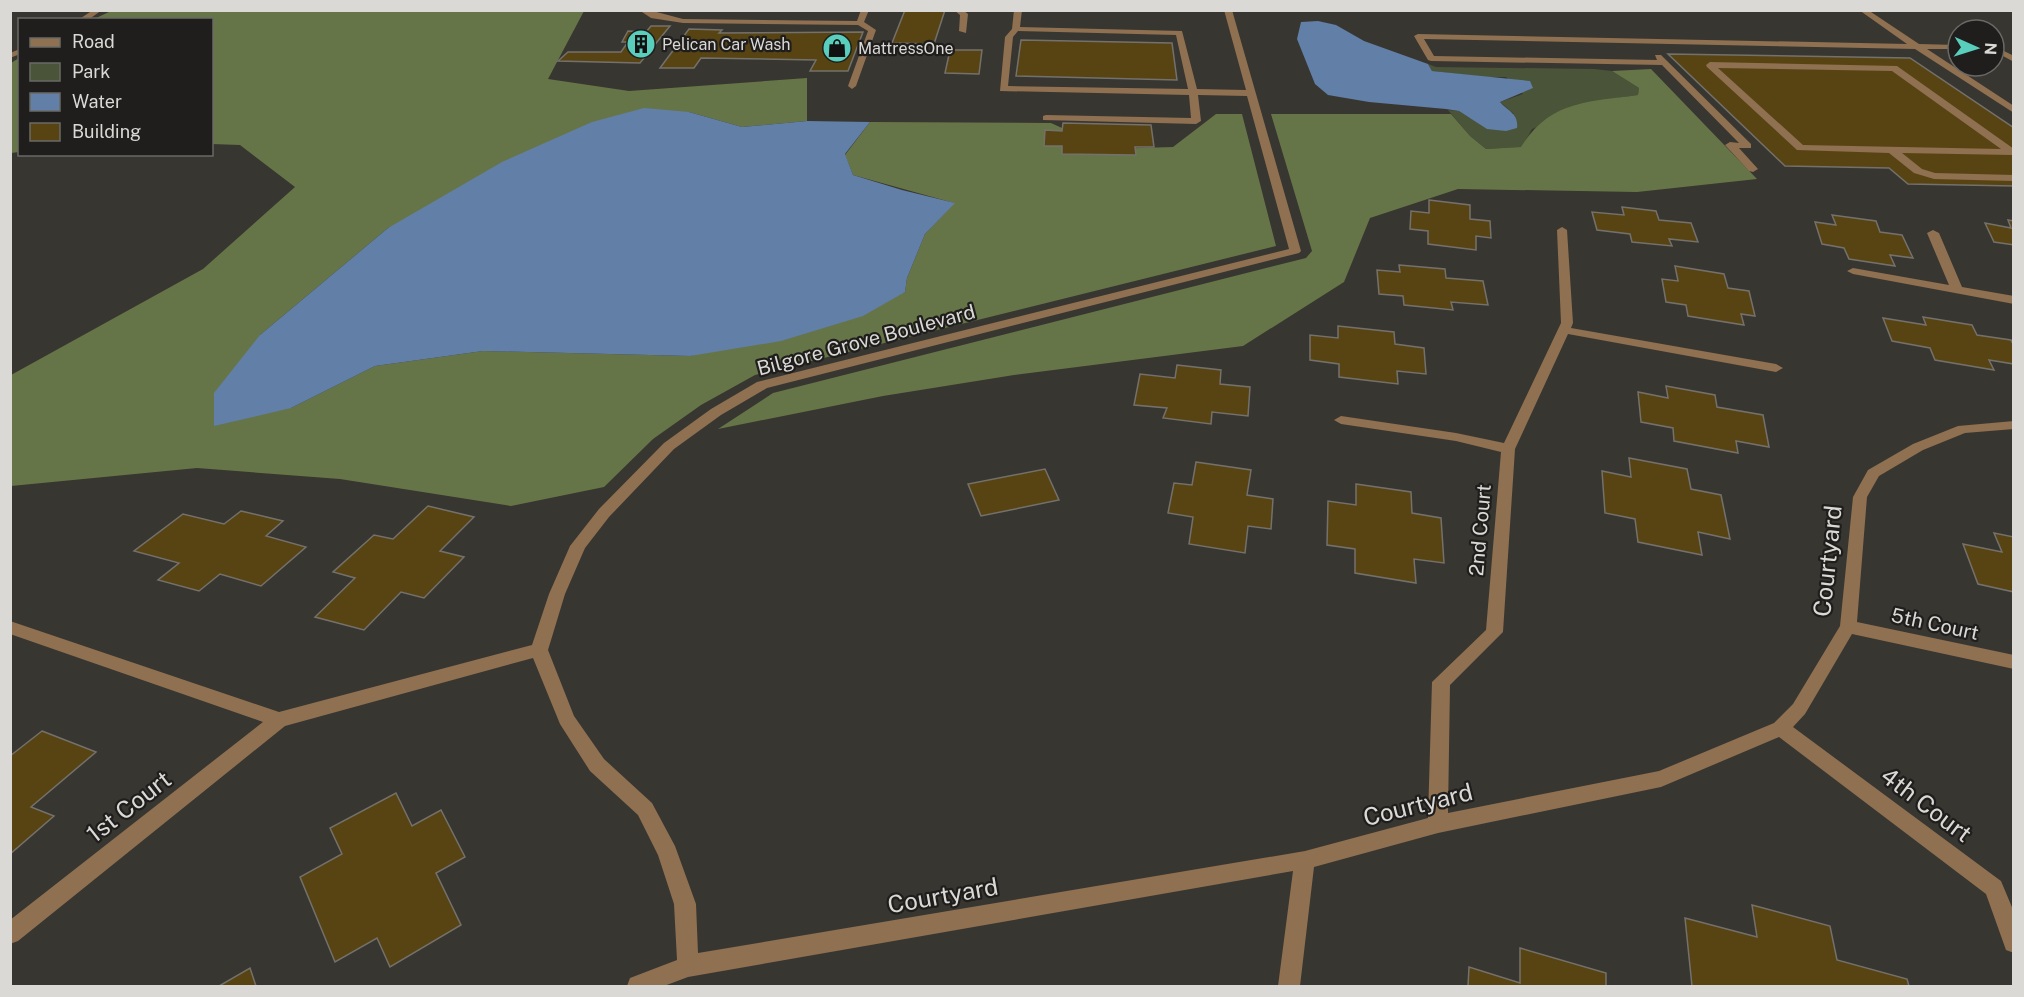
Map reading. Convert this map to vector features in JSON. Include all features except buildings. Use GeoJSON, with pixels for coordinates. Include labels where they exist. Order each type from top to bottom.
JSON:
{"type":"FeatureCollection","features":[{"type":"Feature","properties":{"kind":"street"},"geometry":{"type":"LineString","coordinates":[[85,18],[99,10]]}},
{"type":"Feature","properties":{"kind":"street"},"geometry":{"type":"LineString","coordinates":[[642,10],[654,16],[683,21],[860,23],[872,30],[852,86]]}},
{"type":"Feature","properties":{"kind":"street"},"geometry":{"type":"LineString","coordinates":[[860,23],[865,10]]}},
{"type":"Feature","properties":{"kind":"street"},"geometry":{"type":"LineString","coordinates":[[957,10],[964,14],[963,31]]}},
{"type":"Feature","properties":{"kind":"street"},"geometry":{"type":"LineString","coordinates":[[1018,10],[1016,29],[1010,37],[1003,89],[1251,93]]}},
{"type":"Feature","properties":{"kind":"street","name":"Bilgore Grove Boulevard"},"geometry":{"type":"LineString","coordinates":[[539,650],[557,594],[578,546],[604,513],[669,446],[716,412],[762,385],[1295,251],[1228,10]]}},
{"type":"Feature","properties":{"kind":"street"},"geometry":{"type":"LineString","coordinates":[[1862,10],[2013,110]]}},
{"type":"Feature","properties":{"kind":"street"},"geometry":{"type":"LineString","coordinates":[[1016,29],[1179,33],[1193,92],[1197,121],[1046,118]]}},
{"type":"Feature","properties":{"kind":"street"},"geometry":{"type":"LineString","coordinates":[[1664,63],[1431,58],[1418,36],[1946,47]]}},
{"type":"Feature","properties":{"kind":"street"},"geometry":{"type":"LineString","coordinates":[[1641,40],[1748,146],[1730,145],[1753,169]]}},
{"type":"Feature","properties":{"kind":"street"},"geometry":{"type":"LineString","coordinates":[[1892,150],[2013,152],[1894,68],[1710,65],[1800,148],[1892,150],[1918,171],[1934,176],[2013,178]]}},
{"type":"Feature","properties":{"kind":"street","name":"2nd Court"},"geometry":{"type":"LineString","coordinates":[[1438,824],[1440,682],[1494,632],[1508,449],[1567,323],[1562,230]]}},
{"type":"Feature","properties":{"kind":"street"},"geometry":{"type":"LineString","coordinates":[[1933,233],[1957,290]]}},
{"type":"Feature","properties":{"kind":"street"},"geometry":{"type":"LineString","coordinates":[[1853,272],[2013,300]]}},
{"type":"Feature","properties":{"kind":"street"},"geometry":{"type":"LineString","coordinates":[[1564,330],[1776,368]]}},
{"type":"Feature","properties":{"kind":"street"},"geometry":{"type":"LineString","coordinates":[[1341,420],[1456,437],[1508,449]]}},
{"type":"Feature","properties":{"kind":"street","name":"Courtyard"},"geometry":{"type":"LineString","coordinates":[[638,987],[688,966],[1305,860],[1438,824],[1661,779],[1781,728],[1799,709],[1848,627],[1860,497],[1873,474],[1918,447],[1964,429],[2013,425]]}},
{"type":"Feature","properties":{"kind":"street"},"geometry":{"type":"LineString","coordinates":[[10,627],[279,720]]}},
{"type":"Feature","properties":{"kind":"street","name":"5th Court"},"geometry":{"type":"LineString","coordinates":[[1848,627],[2013,662]]}},
{"type":"Feature","properties":{"kind":"street"},"geometry":{"type":"LineString","coordinates":[[539,650],[566,719],[597,765],[645,809],[668,852],[685,904],[688,966]]}},
{"type":"Feature","properties":{"kind":"street","name":"1st Court"},"geometry":{"type":"LineString","coordinates":[[10,934],[279,720],[539,650]]}},
{"type":"Feature","properties":{"kind":"street","name":"4th Court"},"geometry":{"type":"LineString","coordinates":[[1781,728],[1994,888],[2013,943]]}},
{"type":"Feature","properties":{"kind":"street"},"geometry":{"type":"LineString","coordinates":[[1289,987],[1305,860]]}},
{"type":"Feature","properties":{"kind":"green space"},"geometry":{"type":"Polygon","coordinates":[[[111,11],[584,11],[548,79],[629,91],[807,78],[807,121],[742,127],[689,112],[388,228],[260,335],[291,408],[375,366],[483,351],[690,356],[905,292],[907,278],[925,234],[954,203],[853,175],[845,155],[870,122],[1051,123],[1108,149],[1173,147],[1216,114],[1242,114],[1276,246],[755,375],[701,405],[653,439],[604,487],[511,506],[340,479],[197,468],[11,486],[11,375],[203,269],[295,187],[240,145],[213,144],[213,18],[96,18],[111,11]]]}},
{"type":"Feature","properties":{"kind":"green space"},"geometry":{"type":"Polygon","coordinates":[[[18,59],[18,152],[11,153],[11,63],[18,59]]]}},
{"type":"Feature","properties":{"kind":"green space"},"geometry":{"type":"Polygon","coordinates":[[[1428,64],[1436,67],[1612,71],[1639,88],[1638,95],[1610,99],[1532,129],[1522,147],[1486,149],[1470,136],[1448,110],[1459,111],[1470,118],[1514,114],[1500,102],[1523,94],[1506,77],[1432,71],[1428,64]]]}},
{"type":"Feature","properties":{"kind":"green space"},"geometry":{"type":"Polygon","coordinates":[[[1651,69],[1757,179],[1637,192],[1458,189],[1370,218],[1344,282],[1243,346],[1014,375],[883,396],[718,429],[773,393],[1306,258],[1312,251],[1271,114],[1451,114],[1470,136],[1486,149],[1521,147],[1532,132],[1558,112],[1587,102],[1638,95],[1639,88],[1612,71],[1651,69]]]}},
{"type":"Feature","properties":{"kind":"water"},"geometry":{"type":"Polygon","coordinates":[[[1318,21],[1336,25],[1364,41],[1428,64],[1432,71],[1530,81],[1533,88],[1500,102],[1515,116],[1517,128],[1506,131],[1487,129],[1459,111],[1369,102],[1328,95],[1315,84],[1297,39],[1301,22],[1318,21]]]}},
{"type":"Feature","properties":{"kind":"water"},"geometry":{"type":"Polygon","coordinates":[[[644,108],[689,112],[742,127],[807,121],[870,122],[845,154],[853,175],[955,203],[925,234],[907,278],[905,292],[863,316],[781,341],[690,356],[483,351],[375,366],[291,408],[214,426],[214,393],[260,335],[388,228],[502,162],[592,122],[644,108]]]}},
{"type":"Feature","properties":{"kind":"place","name":"Pelican Car Wash"},"geometry":{"type":"Point","coordinates":[641,44]}},
{"type":"Feature","properties":{"kind":"place","name":"MattressOne"},"geometry":{"type":"Point","coordinates":[837,48]}}]}
